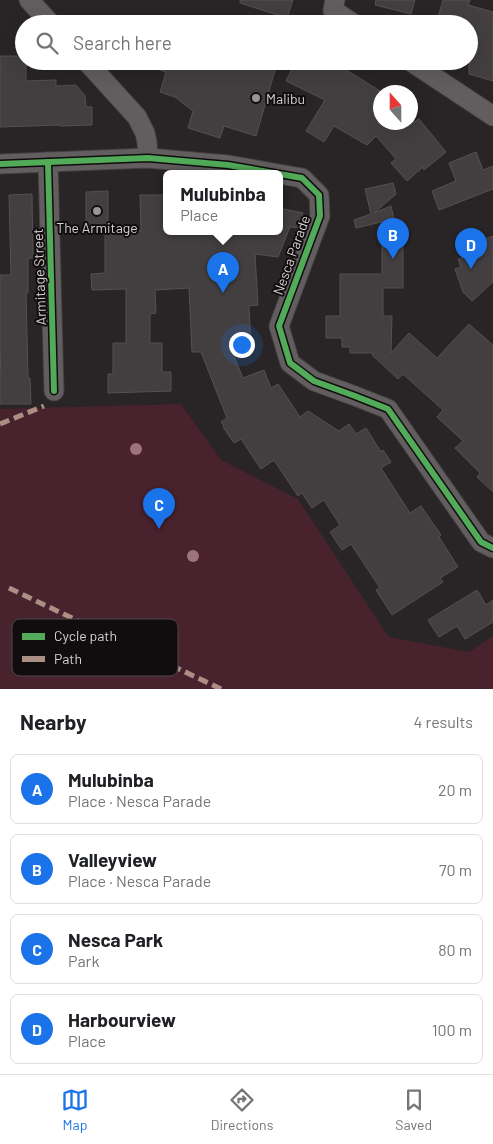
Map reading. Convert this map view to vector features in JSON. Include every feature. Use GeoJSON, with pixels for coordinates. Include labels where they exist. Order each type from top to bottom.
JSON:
{"type":"FeatureCollection","features":[{"type":"Feature","properties":{"kind":"street"},"geometry":{"type":"LineString","coordinates":[[29,0],[43,15]]}},
{"type":"Feature","properties":{"kind":"street"},"geometry":{"type":"LineString","coordinates":[[335,0],[333,10],[340,15]]}},
{"type":"Feature","properties":{"kind":"street"},"geometry":{"type":"LineString","coordinates":[[94,70],[137,117],[147,139],[148,158]]}},
{"type":"Feature","properties":{"kind":"street"},"geometry":{"type":"LineString","coordinates":[[424,70],[493,116]]}},
{"type":"Feature","properties":{"kind":"street","name":"Nesca Parade"},"geometry":{"type":"LineString","coordinates":[[0,164],[148,158],[228,165],[256,170]]}},
{"type":"Feature","properties":{"kind":"street","name":"Armitage Street"},"geometry":{"type":"LineString","coordinates":[[48,162],[54,391]]}},
{"type":"Feature","properties":{"kind":"street","name":"Nesca Parade"},"geometry":{"type":"LineString","coordinates":[[283,175],[302,178],[319,195],[320,216],[279,326],[290,363],[314,381],[388,409],[481,542],[493,548]]}},
{"type":"Feature","properties":{"kind":"shaded area"},"geometry":{"type":"Polygon","coordinates":[[[181,404],[221,460],[298,499],[389,637],[469,652],[493,636],[493,689],[0,689],[0,409],[181,404]]]}},
{"type":"Feature","properties":{"kind":"building"},"geometry":{"type":"Polygon","coordinates":[[[240,0],[293,0],[288,15],[278,15],[240,3],[240,0]]]}},
{"type":"Feature","properties":{"kind":"building"},"geometry":{"type":"Polygon","coordinates":[[[376,0],[415,0],[411,14],[375,5],[376,0]]]}},
{"type":"Feature","properties":{"kind":"building"},"geometry":{"type":"Polygon","coordinates":[[[443,0],[470,0],[468,5],[493,12],[493,81],[469,74],[469,70],[478,70],[478,15],[439,15],[443,0]]]}},
{"type":"Feature","properties":{"kind":"building"},"geometry":{"type":"Polygon","coordinates":[[[0,56],[15,56],[15,70],[26,70],[26,81],[56,80],[56,86],[76,85],[85,96],[86,107],[92,107],[92,125],[0,127],[0,56]]]}},
{"type":"Feature","properties":{"kind":"building"},"geometry":{"type":"Polygon","coordinates":[[[160,70],[275,70],[256,136],[224,126],[220,138],[188,128],[193,111],[175,97],[160,92],[166,72],[160,70]]]}},
{"type":"Feature","properties":{"kind":"building"},"geometry":{"type":"Polygon","coordinates":[[[292,70],[346,70],[373,87],[373,130],[418,130],[419,119],[446,152],[424,170],[423,167],[407,181],[391,163],[396,159],[376,136],[367,145],[334,126],[324,142],[306,131],[325,100],[286,81],[292,70]]]}},
{"type":"Feature","properties":{"kind":"building"},"geometry":{"type":"Polygon","coordinates":[[[476,152],[483,170],[493,166],[493,189],[439,210],[432,191],[456,181],[449,163],[476,152]]]}},
{"type":"Feature","properties":{"kind":"building"},"geometry":{"type":"Polygon","coordinates":[[[393,183],[396,194],[374,213],[391,206],[394,219],[356,228],[354,220],[371,214],[365,189],[393,183]]]}},
{"type":"Feature","properties":{"kind":"building","name":"The Armitage"},"geometry":{"type":"Polygon","coordinates":[[[108,191],[108,229],[86,230],[86,192],[108,191]]]}},
{"type":"Feature","properties":{"kind":"building"},"geometry":{"type":"Polygon","coordinates":[[[32,194],[33,258],[28,258],[28,293],[26,293],[28,378],[30,378],[31,404],[0,404],[0,275],[11,275],[9,195],[32,194]]]}},
{"type":"Feature","properties":{"kind":"building"},"geometry":{"type":"Polygon","coordinates":[[[140,195],[163,195],[163,235],[283,235],[283,209],[303,213],[300,228],[290,227],[278,257],[255,254],[258,305],[249,306],[251,348],[231,349],[243,378],[264,370],[271,388],[278,384],[300,417],[308,411],[339,431],[349,424],[356,434],[366,428],[381,452],[383,450],[391,462],[381,468],[410,513],[421,506],[441,535],[439,537],[458,567],[440,578],[443,582],[392,615],[376,590],[380,588],[351,544],[342,550],[330,532],[340,525],[324,500],[312,508],[302,493],[298,496],[274,460],[261,469],[241,439],[234,443],[221,422],[227,418],[201,352],[192,352],[189,288],[155,290],[156,313],[150,314],[150,343],[162,343],[162,372],[171,372],[171,391],[108,393],[108,374],[113,374],[113,343],[126,343],[126,289],[92,290],[91,274],[105,273],[105,231],[141,231],[140,195]]]}},
{"type":"Feature","properties":{"kind":"building"},"geometry":{"type":"Polygon","coordinates":[[[493,236],[493,282],[472,301],[463,292],[455,269],[461,267],[458,259],[477,253],[473,243],[493,236]]]}},
{"type":"Feature","properties":{"kind":"building"},"geometry":{"type":"Polygon","coordinates":[[[382,245],[403,245],[403,288],[383,288],[383,316],[392,316],[391,353],[409,333],[437,358],[469,324],[493,345],[493,492],[477,477],[480,473],[455,448],[463,441],[437,417],[443,410],[403,374],[398,379],[372,355],[374,353],[350,353],[350,347],[342,347],[342,338],[326,338],[326,316],[340,316],[340,274],[382,274],[382,245]]]}},
{"type":"Feature","properties":{"kind":"building"},"geometry":{"type":"Polygon","coordinates":[[[477,590],[486,605],[493,600],[493,622],[465,639],[457,626],[439,637],[428,620],[477,590]]]}},
{"type":"Feature","properties":{"kind":"marked path"},"geometry":{"type":"LineString","coordinates":[[0,424],[44,406]]}},
{"type":"Feature","properties":{"kind":"marked path"},"geometry":{"type":"LineString","coordinates":[[9,588],[74,619]]}},
{"type":"Feature","properties":{"kind":"marked path"},"geometry":{"type":"LineString","coordinates":[[178,669],[221,689]]}},
{"type":"Feature","properties":{"kind":"cycle path"},"geometry":{"type":"LineString","coordinates":[[0,164],[148,158],[228,165],[256,170]]}},
{"type":"Feature","properties":{"kind":"cycle path"},"geometry":{"type":"LineString","coordinates":[[48,162],[54,391]]}},
{"type":"Feature","properties":{"kind":"cycle path"},"geometry":{"type":"LineString","coordinates":[[283,175],[302,178],[319,195],[320,216],[279,326],[290,363],[314,381],[388,409],[481,542],[493,548]]}},
{"type":"Feature","properties":{"kind":"place","name":"Malibu"},"geometry":{"type":"Point","coordinates":[256,98]}},
{"type":"Feature","properties":{"kind":"place","name":"The Armitage"},"geometry":{"type":"Point","coordinates":[97,211]}},
{"type":"Feature","properties":{"kind":"place","name":"Valleyview"},"geometry":{"type":"Point","coordinates":[393,259]}},
{"type":"Feature","properties":{"kind":"place","name":"Harbourview"},"geometry":{"type":"Point","coordinates":[471,269]}},
{"type":"Feature","properties":{"kind":"place","name":"Mulubinba"},"geometry":{"type":"Point","coordinates":[223,293]}},
{"type":"Feature","properties":{"kind":"place","name":"Nesca Park"},"geometry":{"type":"Point","coordinates":[159,529]}}]}
